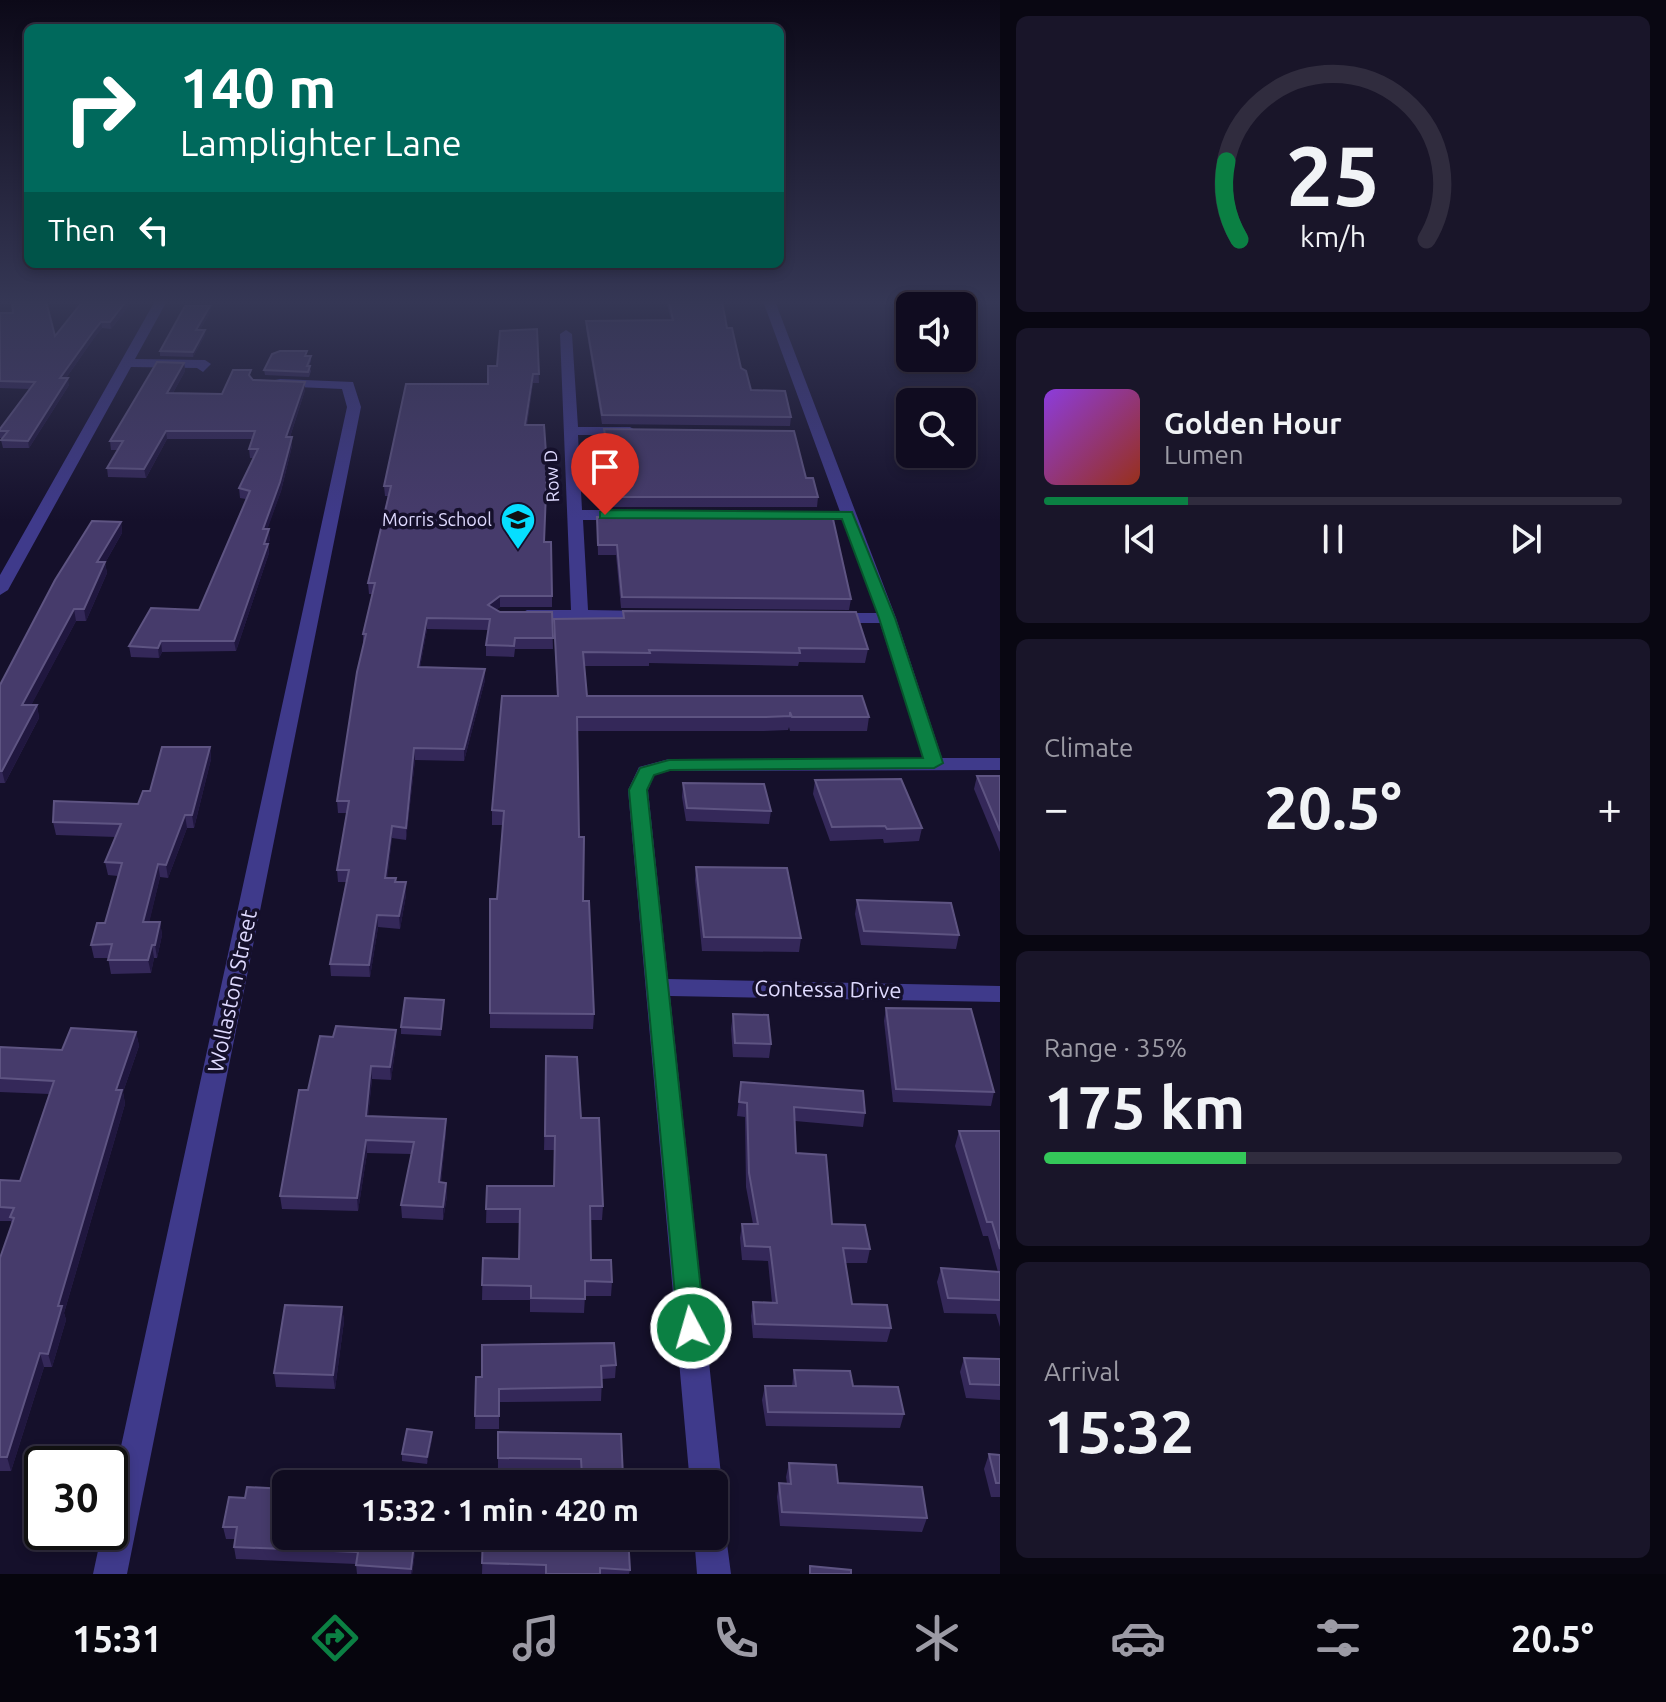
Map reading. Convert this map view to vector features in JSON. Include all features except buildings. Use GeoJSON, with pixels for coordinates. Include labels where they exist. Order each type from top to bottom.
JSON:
{"type":"FeatureCollection","features":[{"type":"Feature","properties":{"kind":"street"},"geometry":{"type":"LineString","coordinates":[[0,590],[119,374]]}},
{"type":"Feature","properties":{"kind":"street","name":"Row D"},"geometry":{"type":"LineString","coordinates":[[568,374],[580,615]]}},
{"type":"Feature","properties":{"kind":"street"},"geometry":{"type":"LineString","coordinates":[[793,374],[840,515],[887,618],[934,763]]}},
{"type":"Feature","properties":{"kind":"street","name":"Wollaston Street"},"geometry":{"type":"LineString","coordinates":[[110,1574],[354,407],[348,385],[259,382]]}},
{"type":"Feature","properties":{"kind":"street"},"geometry":{"type":"LineString","coordinates":[[570,431],[648,431]]}},
{"type":"Feature","properties":{"kind":"street"},"geometry":{"type":"LineString","coordinates":[[574,515],[650,515]]}},
{"type":"Feature","properties":{"kind":"street"},"geometry":{"type":"LineString","coordinates":[[516,615],[672,616]]}},
{"type":"Feature","properties":{"kind":"street"},"geometry":{"type":"LineString","coordinates":[[810,617],[887,618]]}},
{"type":"Feature","properties":{"kind":"street"},"geometry":{"type":"LineString","coordinates":[[705,1470],[638,790],[646,771],[669,765],[1000,764]]}},
{"type":"Feature","properties":{"kind":"street","name":"Contessa Drive"},"geometry":{"type":"LineString","coordinates":[[656,987],[1000,994]]}},
{"type":"Feature","properties":{"kind":"street"},"geometry":{"type":"LineString","coordinates":[[711,1550],[714,1574]]}},
{"type":"Feature","properties":{"kind":"place","name":"Morris School"},"geometry":{"type":"Point","coordinates":[518,551]}},
{"type":"Feature","properties":{"kind":"route"},"geometry":{"type":"LineString","coordinates":[[605,515],[847,515],[887,618],[934,763],[669,765],[646,771],[638,790],[642,860],[691,1328]]}}]}
